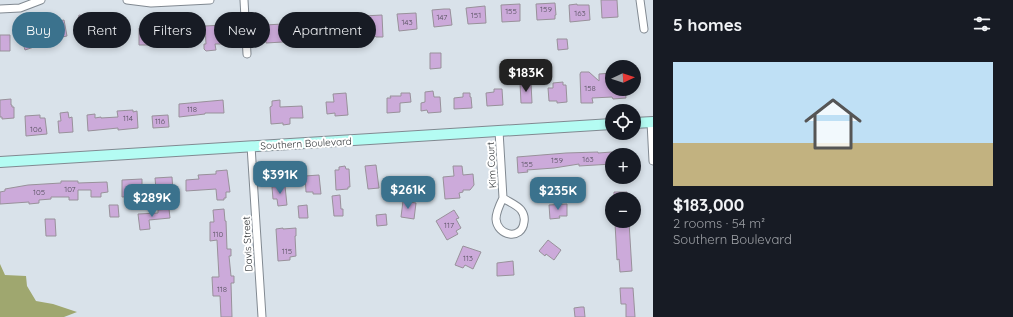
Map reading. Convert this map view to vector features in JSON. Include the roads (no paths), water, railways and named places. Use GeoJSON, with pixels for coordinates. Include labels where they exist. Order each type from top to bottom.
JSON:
{"type":"FeatureCollection","features":[{"type":"Feature","properties":{"kind":"street"},"geometry":{"type":"LineString","coordinates":[[0,9],[20,8],[41,0]]}},
{"type":"Feature","properties":{"kind":"street"},"geometry":{"type":"LineString","coordinates":[[127,0],[151,3],[210,0]]}},
{"type":"Feature","properties":{"kind":"street"},"geometry":{"type":"LineString","coordinates":[[244,0],[247,54]]}},
{"type":"Feature","properties":{"kind":"street"},"geometry":{"type":"LineString","coordinates":[[640,0],[644,29]]}},
{"type":"Feature","properties":{"kind":"street"},"geometry":{"type":"LineString","coordinates":[[641,123],[652,122],[653,161]]}},
{"type":"Feature","properties":{"kind":"street","name":"Southern Boulevard"},"geometry":{"type":"LineString","coordinates":[[0,162],[605,124]]}},
{"type":"Feature","properties":{"kind":"street","name":"Kim Court"},"geometry":{"type":"LineString","coordinates":[[499,131],[503,198],[496,218],[500,230],[512,235],[522,229],[524,216],[521,210],[503,198]]}},
{"type":"Feature","properties":{"kind":"street","name":"Davis Street"},"geometry":{"type":"LineString","coordinates":[[252,146],[262,317]]}}]}
